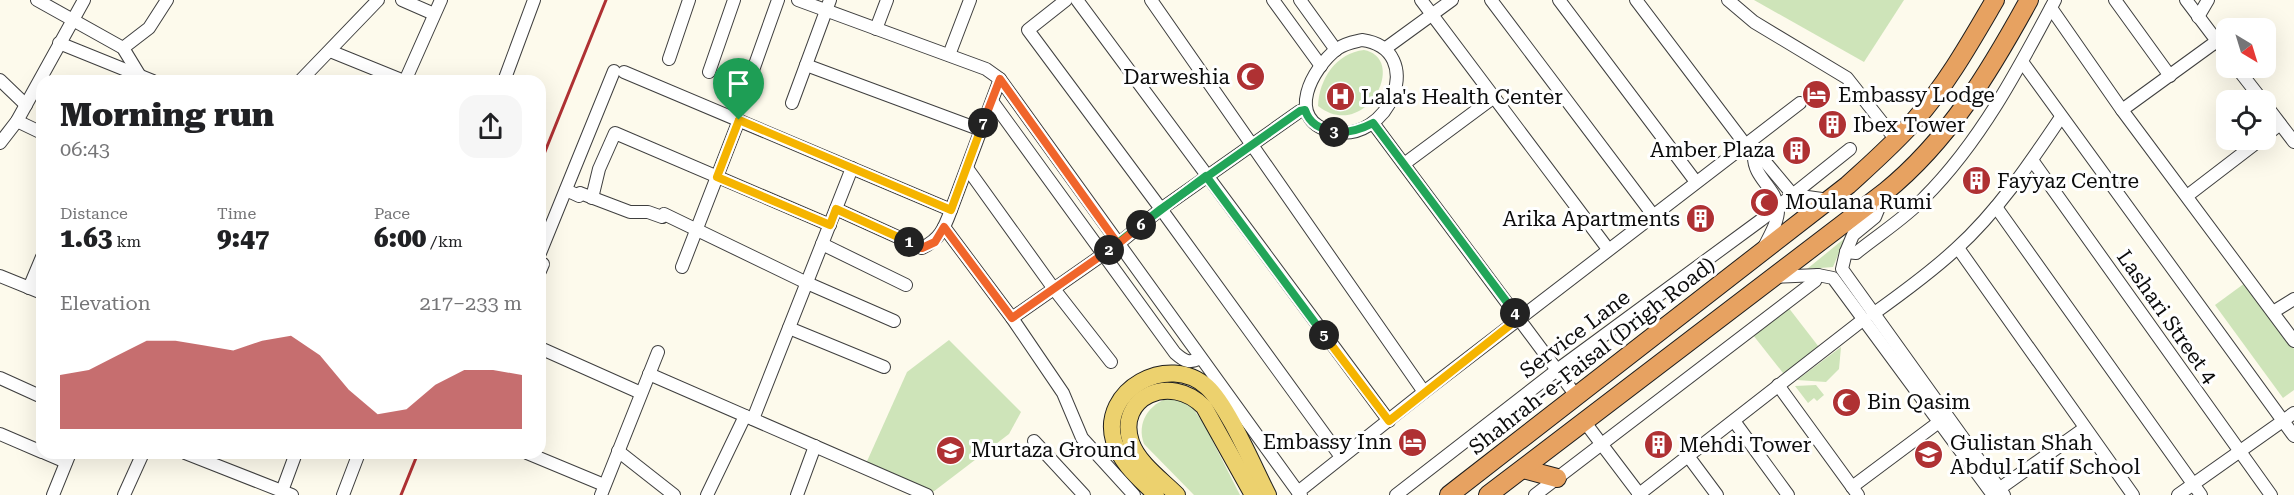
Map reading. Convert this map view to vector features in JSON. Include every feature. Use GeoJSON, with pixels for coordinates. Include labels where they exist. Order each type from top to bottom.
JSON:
{"type":"FeatureCollection","features":[{"type":"Feature","properties":{"kind":"highway","name":"Shahrah-e-Faisal (Drigh Road)"},"geometry":{"type":"LineString","coordinates":[[1449,495],[1848,185],[1916,119],[1953,70],[1995,0]]}},
{"type":"Feature","properties":{"kind":"highway"},"geometry":{"type":"LineString","coordinates":[[1488,495],[1885,192],[1908,172],[1959,115],[1978,89],[2029,0]]}},
{"type":"Feature","properties":{"kind":"highway"},"geometry":{"type":"LineString","coordinates":[[2010,35],[2048,3]]}},
{"type":"Feature","properties":{"kind":"highway"},"geometry":{"type":"LineString","coordinates":[[1522,469],[1557,478]]}},
{"type":"Feature","properties":{"kind":"main road"},"geometry":{"type":"LineString","coordinates":[[1156,495],[1122,458],[1114,441],[1112,425],[1116,407],[1137,383],[1152,375],[1173,373],[1191,376],[1207,387],[1221,405],[1268,495]]}},
{"type":"Feature","properties":{"kind":"main road"},"geometry":{"type":"LineString","coordinates":[[1177,495],[1140,456],[1132,444],[1128,428],[1131,412],[1140,402],[1155,392],[1168,389],[1184,391],[1204,407],[1252,495]]}},
{"type":"Feature","properties":{"kind":"street"},"geometry":{"type":"LineString","coordinates":[[37,0],[123,48],[139,75]]}},
{"type":"Feature","properties":{"kind":"street"},"geometry":{"type":"LineString","coordinates":[[42,75],[84,0]]}},
{"type":"Feature","properties":{"kind":"street"},"geometry":{"type":"LineString","coordinates":[[123,48],[149,28],[166,0]]}},
{"type":"Feature","properties":{"kind":"street"},"geometry":{"type":"LineString","coordinates":[[306,75],[378,0]]}},
{"type":"Feature","properties":{"kind":"street"},"geometry":{"type":"LineString","coordinates":[[402,0],[434,14]]}},
{"type":"Feature","properties":{"kind":"street"},"geometry":{"type":"LineString","coordinates":[[408,75],[441,0]]}},
{"type":"Feature","properties":{"kind":"street"},"geometry":{"type":"LineString","coordinates":[[506,75],[534,0]]}},
{"type":"Feature","properties":{"kind":"street"},"geometry":{"type":"LineString","coordinates":[[669,59],[688,0]]}},
{"type":"Feature","properties":{"kind":"street"},"geometry":{"type":"LineString","coordinates":[[709,72],[734,0]]}},
{"type":"Feature","properties":{"kind":"street"},"geometry":{"type":"LineString","coordinates":[[747,87],[778,0]]}},
{"type":"Feature","properties":{"kind":"street"},"geometry":{"type":"LineString","coordinates":[[798,0],[828,5],[876,29],[986,69],[1000,79],[1300,494],[1341,457],[1424,392],[1800,104]]}},
{"type":"Feature","properties":{"kind":"street"},"geometry":{"type":"LineString","coordinates":[[876,29],[887,0]]}},
{"type":"Feature","properties":{"kind":"street"},"geometry":{"type":"LineString","coordinates":[[949,55],[970,0]]}},
{"type":"Feature","properties":{"kind":"street"},"geometry":{"type":"LineString","coordinates":[[1066,0],[1028,30],[1341,457]]}},
{"type":"Feature","properties":{"kind":"street"},"geometry":{"type":"LineString","coordinates":[[1077,0],[1389,421]]}},
{"type":"Feature","properties":{"kind":"street"},"geometry":{"type":"LineString","coordinates":[[1151,0],[1424,392]]}},
{"type":"Feature","properties":{"kind":"street"},"geometry":{"type":"LineString","coordinates":[[1273,0],[1321,66]]}},
{"type":"Feature","properties":{"kind":"street"},"geometry":{"type":"LineString","coordinates":[[1300,0],[1336,50]]}},
{"type":"Feature","properties":{"kind":"street"},"geometry":{"type":"LineString","coordinates":[[1421,0],[1608,249]]}},
{"type":"Feature","properties":{"kind":"street"},"geometry":{"type":"LineString","coordinates":[[1386,48],[1452,0]]}},
{"type":"Feature","properties":{"kind":"street"},"geometry":{"type":"LineString","coordinates":[[1491,0],[1653,215]]}},
{"type":"Feature","properties":{"kind":"street"},"geometry":{"type":"LineString","coordinates":[[1559,0],[1696,182]]}},
{"type":"Feature","properties":{"kind":"street"},"geometry":{"type":"LineString","coordinates":[[1636,0],[1754,156],[1762,158],[1793,195],[1829,200]]}},
{"type":"Feature","properties":{"kind":"street"},"geometry":{"type":"LineString","coordinates":[[1728,0],[1762,28],[1847,78],[1896,140]]}},
{"type":"Feature","properties":{"kind":"street"},"geometry":{"type":"LineString","coordinates":[[2115,0],[2170,76]]}},
{"type":"Feature","properties":{"kind":"street"},"geometry":{"type":"LineString","coordinates":[[2186,0],[2216,40]]}},
{"type":"Feature","properties":{"kind":"street"},"geometry":{"type":"LineString","coordinates":[[2199,17],[2208,0]]}},
{"type":"Feature","properties":{"kind":"street"},"geometry":{"type":"LineString","coordinates":[[1846,252],[1856,252],[1922,200],[1970,145],[2023,63],[2048,3]]}},
{"type":"Feature","properties":{"kind":"street"},"geometry":{"type":"LineString","coordinates":[[2048,3],[2122,110],[2294,340]]}},
{"type":"Feature","properties":{"kind":"street"},"geometry":{"type":"LineString","coordinates":[[792,103],[828,5]]}},
{"type":"Feature","properties":{"kind":"street"},"geometry":{"type":"LineString","coordinates":[[1373,41],[1386,48],[1394,61],[1396,87],[1391,103],[1373,123],[1361,129],[1335,132],[1313,124],[1305,110],[1308,92],[1321,66],[1336,50],[1348,42],[1373,41]]}},
{"type":"Feature","properties":{"kind":"street"},"geometry":{"type":"LineString","coordinates":[[2122,110],[2216,42]]}},
{"type":"Feature","properties":{"kind":"street"},"geometry":{"type":"LineString","coordinates":[[59,43],[138,75]]}},
{"type":"Feature","properties":{"kind":"street"},"geometry":{"type":"LineString","coordinates":[[330,51],[390,75]]}},
{"type":"Feature","properties":{"kind":"street"},"geometry":{"type":"LineString","coordinates":[[2023,63],[2294,436]]}},
{"type":"Feature","properties":{"kind":"street"},"geometry":{"type":"LineString","coordinates":[[806,65],[981,130]]}},
{"type":"Feature","properties":{"kind":"street"},"geometry":{"type":"LineString","coordinates":[[546,238],[619,71],[951,210]]}},
{"type":"Feature","properties":{"kind":"street"},"geometry":{"type":"LineString","coordinates":[[2245,78],[2254,90]]}},
{"type":"Feature","properties":{"kind":"street"},"geometry":{"type":"LineString","coordinates":[[836,209],[922,248],[935,242],[951,210],[1000,79]]}},
{"type":"Feature","properties":{"kind":"street"},"geometry":{"type":"LineString","coordinates":[[0,80],[26,105]]}},
{"type":"Feature","properties":{"kind":"street"},"geometry":{"type":"LineString","coordinates":[[0,143],[17,121],[36,86]]}},
{"type":"Feature","properties":{"kind":"street"},"geometry":{"type":"LineString","coordinates":[[1404,164],[1493,98]]}},
{"type":"Feature","properties":{"kind":"street"},"geometry":{"type":"LineString","coordinates":[[992,101],[1175,353],[1184,361],[1192,362],[1200,358]]}},
{"type":"Feature","properties":{"kind":"street"},"geometry":{"type":"LineString","coordinates":[[1012,318],[1118,244],[1206,176],[1305,110]]}},
{"type":"Feature","properties":{"kind":"street"},"geometry":{"type":"LineString","coordinates":[[1584,421],[1639,495],[1868,316],[1926,276],[1958,248],[1996,207],[2061,117]]}},
{"type":"Feature","properties":{"kind":"street"},"geometry":{"type":"LineString","coordinates":[[2276,119],[2293,140]]}},
{"type":"Feature","properties":{"kind":"street"},"geometry":{"type":"LineString","coordinates":[[682,267],[739,120]]}},
{"type":"Feature","properties":{"kind":"street"},"geometry":{"type":"LineString","coordinates":[[17,121],[36,130]]}},
{"type":"Feature","properties":{"kind":"street"},"geometry":{"type":"LineString","coordinates":[[1373,123],[1577,397]]}},
{"type":"Feature","properties":{"kind":"street"},"geometry":{"type":"LineString","coordinates":[[2276,127],[2280,124]]}},
{"type":"Feature","properties":{"kind":"street"},"geometry":{"type":"LineString","coordinates":[[592,198],[599,169],[615,133],[830,225]]}},
{"type":"Feature","properties":{"kind":"street","name":"Service Lane"},"geometry":{"type":"LineString","coordinates":[[1396,495],[1557,370],[1793,195],[1851,149]]}},
{"type":"Feature","properties":{"kind":"street"},"geometry":{"type":"LineString","coordinates":[[2187,196],[2247,150]]}},
{"type":"Feature","properties":{"kind":"street"},"geometry":{"type":"LineString","coordinates":[[1754,156],[1754,165],[1778,206],[1777,217],[1761,252]]}},
{"type":"Feature","properties":{"kind":"street","name":"Lashari Street 4"},"geometry":{"type":"LineString","coordinates":[[2032,160],[2271,495]]}},
{"type":"Feature","properties":{"kind":"street"},"geometry":{"type":"LineString","coordinates":[[707,495],[749,417],[789,328],[852,168]]}},
{"type":"Feature","properties":{"kind":"street"},"geometry":{"type":"LineString","coordinates":[[967,168],[1054,289],[1111,362]]}},
{"type":"Feature","properties":{"kind":"street"},"geometry":{"type":"LineString","coordinates":[[566,190],[630,212],[648,212],[663,217],[664,214],[807,283],[894,321]]}},
{"type":"Feature","properties":{"kind":"street"},"geometry":{"type":"LineString","coordinates":[[1885,192],[1875,217],[1853,236],[1842,270],[1868,316],[1939,422],[1999,493]]}},
{"type":"Feature","properties":{"kind":"street"},"geometry":{"type":"LineString","coordinates":[[1996,207],[2197,490]]}},
{"type":"Feature","properties":{"kind":"street"},"geometry":{"type":"LineString","coordinates":[[944,227],[1012,318],[1063,393],[1082,438],[1134,495]]}},
{"type":"Feature","properties":{"kind":"street"},"geometry":{"type":"LineString","coordinates":[[822,244],[906,285]]}},
{"type":"Feature","properties":{"kind":"street"},"geometry":{"type":"LineString","coordinates":[[1958,248],[2133,495]]}},
{"type":"Feature","properties":{"kind":"street"},"geometry":{"type":"LineString","coordinates":[[29,288],[36,271]]}},
{"type":"Feature","properties":{"kind":"street"},"geometry":{"type":"LineString","coordinates":[[1535,495],[1815,281],[1818,274]]}},
{"type":"Feature","properties":{"kind":"street"},"geometry":{"type":"LineString","coordinates":[[1771,278],[1818,274],[1833,278],[1868,316],[1999,493]]}},
{"type":"Feature","properties":{"kind":"street"},"geometry":{"type":"LineString","coordinates":[[0,276],[36,291]]}},
{"type":"Feature","properties":{"kind":"street"},"geometry":{"type":"LineString","coordinates":[[2273,312],[2294,299]]}},
{"type":"Feature","properties":{"kind":"street"},"geometry":{"type":"LineString","coordinates":[[789,328],[884,367]]}},
{"type":"Feature","properties":{"kind":"street"},"geometry":{"type":"LineString","coordinates":[[546,351],[641,393]]}},
{"type":"Feature","properties":{"kind":"street"},"geometry":{"type":"LineString","coordinates":[[539,459],[602,492],[658,352]]}},
{"type":"Feature","properties":{"kind":"street"},"geometry":{"type":"LineString","coordinates":[[649,374],[815,446],[901,490],[927,495]]}},
{"type":"Feature","properties":{"kind":"street"},"geometry":{"type":"LineString","coordinates":[[0,378],[36,394]]}},
{"type":"Feature","properties":{"kind":"street"},"geometry":{"type":"LineString","coordinates":[[1778,385],[1855,491],[1939,422]]}},
{"type":"Feature","properties":{"kind":"street"},"geometry":{"type":"LineString","coordinates":[[2178,495],[2197,490],[2239,452],[2294,412]]}},
{"type":"Feature","properties":{"kind":"street"},"geometry":{"type":"LineString","coordinates":[[1734,421],[1788,495]]}},
{"type":"Feature","properties":{"kind":"street"},"geometry":{"type":"LineString","coordinates":[[1999,493],[2085,428]]}},
{"type":"Feature","properties":{"kind":"street"},"geometry":{"type":"LineString","coordinates":[[0,434],[36,449]]}},
{"type":"Feature","properties":{"kind":"street"},"geometry":{"type":"LineString","coordinates":[[1034,441],[1083,494]]}},
{"type":"Feature","properties":{"kind":"street"},"geometry":{"type":"LineString","coordinates":[[796,495],[815,446]]}},
{"type":"Feature","properties":{"kind":"street"},"geometry":{"type":"LineString","coordinates":[[618,451],[674,495]]}},
{"type":"Feature","properties":{"kind":"street"},"geometry":{"type":"LineString","coordinates":[[1688,456],[1717,495]]}},
{"type":"Feature","properties":{"kind":"street"},"geometry":{"type":"LineString","coordinates":[[53,495],[67,459]]}},
{"type":"Feature","properties":{"kind":"street"},"geometry":{"type":"LineString","coordinates":[[126,494],[141,459]]}},
{"type":"Feature","properties":{"kind":"street"},"geometry":{"type":"LineString","coordinates":[[200,459],[287,493],[295,459]]}},
{"type":"Feature","properties":{"kind":"street"},"geometry":{"type":"LineString","coordinates":[[343,495],[357,459]]}},
{"type":"Feature","properties":{"kind":"green space"},"geometry":{"type":"Polygon","coordinates":[[[1754,0],[1904,0],[1864,62],[1754,0]]]}},
{"type":"Feature","properties":{"kind":"green space"},"geometry":{"type":"Polygon","coordinates":[[[1364,50],[1377,57],[1382,68],[1382,81],[1376,95],[1365,107],[1351,114],[1335,115],[1318,106],[1322,86],[1331,69],[1345,56],[1364,50]]]}},
{"type":"Feature","properties":{"kind":"green space"},"geometry":{"type":"Polygon","coordinates":[[[1845,238],[1833,267],[1807,269],[1845,238]]]}},
{"type":"Feature","properties":{"kind":"green space"},"geometry":{"type":"Polygon","coordinates":[[[2245,283],[2294,349],[2294,390],[2283,398],[2215,305],[2245,283]]]}},
{"type":"Feature","properties":{"kind":"green space"},"geometry":{"type":"Polygon","coordinates":[[[1788,307],[1822,351],[1787,378],[1753,335],[1788,307]]]}},
{"type":"Feature","properties":{"kind":"green space"},"geometry":{"type":"Polygon","coordinates":[[[949,340],[1021,412],[1009,434],[929,495],[864,468],[907,372],[949,340]]]}},
{"type":"Feature","properties":{"kind":"green space"},"geometry":{"type":"Polygon","coordinates":[[[1841,347],[1839,369],[1826,382],[1797,380],[1841,347]]]}},
{"type":"Feature","properties":{"kind":"green space"},"geometry":{"type":"Polygon","coordinates":[[[1816,385],[1824,395],[1817,401],[1814,398],[1808,403],[1795,386],[1816,385]]]}},
{"type":"Feature","properties":{"kind":"green space"},"geometry":{"type":"Polygon","coordinates":[[[1170,398],[1188,401],[1205,426],[1240,495],[1194,495],[1144,444],[1142,429],[1146,415],[1156,404],[1170,398]]]}},
{"type":"Feature","properties":{"kind":"railway"},"geometry":{"type":"LineString","coordinates":[[546,149],[606,0]]}},
{"type":"Feature","properties":{"kind":"railway"},"geometry":{"type":"LineString","coordinates":[[401,495],[416,459]]}},
{"type":"Feature","properties":{"kind":"place","name":"Darweshia"},"geometry":{"type":"Point","coordinates":[1251,77]}},
{"type":"Feature","properties":{"kind":"place","name":"Embassy Lodge"},"geometry":{"type":"Point","coordinates":[1817,95]}},
{"type":"Feature","properties":{"kind":"place","name":"Lala's Health Center"},"geometry":{"type":"Point","coordinates":[1340,97]}},
{"type":"Feature","properties":{"kind":"place","name":"Ibex Tower"},"geometry":{"type":"Point","coordinates":[1832,125]}},
{"type":"Feature","properties":{"kind":"place","name":"Amber Plaza"},"geometry":{"type":"Point","coordinates":[1796,150]}},
{"type":"Feature","properties":{"kind":"place","name":"Fayyaz Centre"},"geometry":{"type":"Point","coordinates":[1976,181]}},
{"type":"Feature","properties":{"kind":"place","name":"Moulana Rumi"},"geometry":{"type":"Point","coordinates":[1764,202]}},
{"type":"Feature","properties":{"kind":"place","name":"Arika Apartments"},"geometry":{"type":"Point","coordinates":[1701,219]}},
{"type":"Feature","properties":{"kind":"place","name":"Bin Qasim"},"geometry":{"type":"Point","coordinates":[1846,402]}},
{"type":"Feature","properties":{"kind":"place","name":"Embassy Inn"},"geometry":{"type":"Point","coordinates":[1413,442]}},
{"type":"Feature","properties":{"kind":"place","name":"Mehdi Tower"},"geometry":{"type":"Point","coordinates":[1658,445]}},
{"type":"Feature","properties":{"kind":"place","name":"Murtaza Ground"},"geometry":{"type":"Point","coordinates":[950,450]}},
{"type":"Feature","properties":{"kind":"place","name":"Gulistan Shah Abdul Latif School"},"geometry":{"type":"Point","coordinates":[1929,455]}},
{"type":"Feature","properties":{"kind":"route"},"geometry":{"type":"LineString","coordinates":[[739,120],[717,177],[830,225],[836,209],[922,248],[935,242],[944,227],[1012,318],[1118,244],[1206,176],[1300,111],[1305,110],[1308,119],[1317,127],[1335,132],[1361,129],[1373,123],[1519,318],[1389,421],[1206,176],[1161,209],[1118,244],[1000,79],[951,210],[739,120]]}}]}
